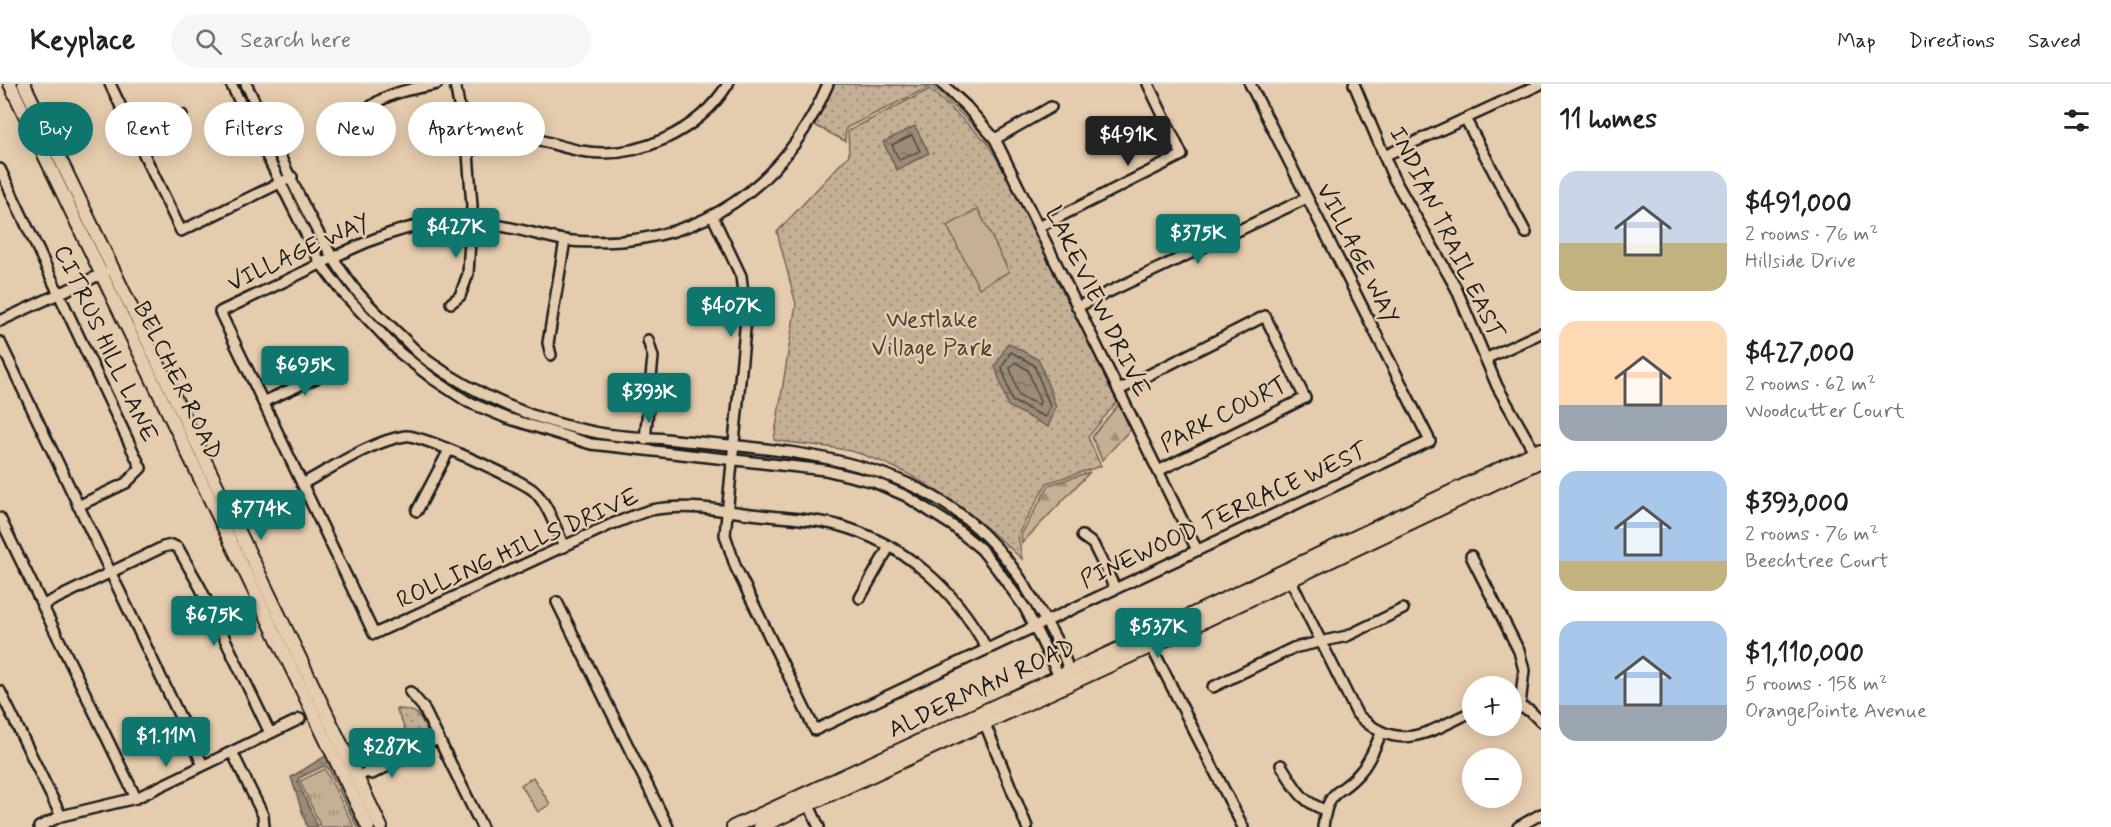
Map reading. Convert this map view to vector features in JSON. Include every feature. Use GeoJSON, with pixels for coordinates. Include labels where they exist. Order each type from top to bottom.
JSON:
{"type":"FeatureCollection","features":[{"type":"Feature","properties":{"kind":"main road","name":"BELCHER ROAD"},"geometry":{"type":"LineString","coordinates":[[10,84],[108,271],[381,827]]}},
{"type":"Feature","properties":{"kind":"main road","name":"BELCHER ROAD"},"geometry":{"type":"LineString","coordinates":[[24,84],[108,271]]}},
{"type":"Feature","properties":{"kind":"main road","name":"ALDERMAN ROAD"},"geometry":{"type":"LineString","coordinates":[[733,827],[806,799],[983,718],[1539,456]]}},
{"type":"Feature","properties":{"kind":"main road","name":"BELCHER ROAD"},"geometry":{"type":"LineString","coordinates":[[357,777],[368,827]]}},
{"type":"Feature","properties":{"kind":"main road","name":"ALDERMAN ROAD"},"geometry":{"type":"LineString","coordinates":[[760,827],[806,799]]}},
{"type":"Feature","properties":{"kind":"street"},"geometry":{"type":"LineString","coordinates":[[110,84],[118,102]]}},
{"type":"Feature","properties":{"kind":"street"},"geometry":{"type":"LineString","coordinates":[[231,84],[321,264],[344,294],[400,352],[468,402],[538,429],[580,441],[825,470],[873,482],[915,501],[939,516],[981,549],[1010,584],[1065,678]]}},
{"type":"Feature","properties":{"kind":"street"},"geometry":{"type":"LineString","coordinates":[[246,84],[333,257],[354,287],[426,359],[474,389],[537,417],[594,432],[830,457],[875,469],[943,502],[988,540],[1022,579],[1046,621],[1065,678]]}},
{"type":"Feature","properties":{"kind":"street"},"geometry":{"type":"LineString","coordinates":[[375,102],[401,91],[437,84]]}},
{"type":"Feature","properties":{"kind":"street"},"geometry":{"type":"LineString","coordinates":[[455,84],[458,102]]}},
{"type":"Feature","properties":{"kind":"street"},"geometry":{"type":"LineString","coordinates":[[545,141],[583,151],[627,151],[646,147],[683,129],[716,102],[728,84]]}},
{"type":"Feature","properties":{"kind":"street","name":"VILLAGE WAY"},"geometry":{"type":"LineString","coordinates":[[263,402],[220,312],[333,257],[395,231],[431,223],[496,223],[565,240],[634,240],[657,236],[713,217],[752,190],[786,155],[810,120],[828,84]]}},
{"type":"Feature","properties":{"kind":"street","name":"LAKEVIEW DRIVE"},"geometry":{"type":"LineString","coordinates":[[942,84],[966,106],[995,139],[1160,470],[1197,550]]}},
{"type":"Feature","properties":{"kind":"street"},"geometry":{"type":"LineString","coordinates":[[1039,227],[1182,155],[1148,84]]}},
{"type":"Feature","properties":{"kind":"street","name":"VILLAGE WAY"},"geometry":{"type":"LineString","coordinates":[[1250,84],[1430,441]]}},
{"type":"Feature","properties":{"kind":"street","name":"INDIAN TRAIL EAST"},"geometry":{"type":"LineString","coordinates":[[1354,84],[1384,156],[1466,308],[1485,359],[1539,456]]}},
{"type":"Feature","properties":{"kind":"street"},"geometry":{"type":"LineString","coordinates":[[1384,156],[1416,139],[1466,120],[1541,84]]}},
{"type":"Feature","properties":{"kind":"street"},"geometry":{"type":"LineString","coordinates":[[995,139],[1051,107]]}},
{"type":"Feature","properties":{"kind":"street"},"geometry":{"type":"LineString","coordinates":[[1466,120],[1526,233]]}},
{"type":"Feature","properties":{"kind":"street"},"geometry":{"type":"LineString","coordinates":[[144,156],[181,231],[292,177]]}},
{"type":"Feature","properties":{"kind":"street"},"geometry":{"type":"LineString","coordinates":[[451,303],[460,296],[468,274],[471,185],[467,156]]}},
{"type":"Feature","properties":{"kind":"street","name":"CITRUS HILL LANE"},"geometry":{"type":"LineString","coordinates":[[1,173],[141,468],[126,483],[78,506]]}},
{"type":"Feature","properties":{"kind":"street"},"geometry":{"type":"LineString","coordinates":[[1077,307],[1308,198]]}},
{"type":"Feature","properties":{"kind":"street"},"geometry":{"type":"LineString","coordinates":[[713,217],[741,276],[745,299],[743,352],[726,511]]}},
{"type":"Feature","properties":{"kind":"street"},"geometry":{"type":"LineString","coordinates":[[551,356],[548,343],[565,240]]}},
{"type":"Feature","properties":{"kind":"street"},"geometry":{"type":"LineString","coordinates":[[0,321],[108,271]]}},
{"type":"Feature","properties":{"kind":"street","name":"PARK COURT"},"geometry":{"type":"LineString","coordinates":[[1119,390],[1265,316],[1305,398],[1160,470]]}},
{"type":"Feature","properties":{"kind":"street"},"geometry":{"type":"LineString","coordinates":[[1485,359],[1541,333]]}},
{"type":"Feature","properties":{"kind":"street"},"geometry":{"type":"LineString","coordinates":[[644,449],[653,357],[648,340]]}},
{"type":"Feature","properties":{"kind":"street"},"geometry":{"type":"LineString","coordinates":[[0,342],[203,765]]}},
{"type":"Feature","properties":{"kind":"street"},"geometry":{"type":"LineString","coordinates":[[326,365],[316,378],[263,402],[302,484],[388,441],[407,435],[425,438],[520,480],[536,492],[564,547]]}},
{"type":"Feature","properties":{"kind":"street","name":"PINEWOOD TERRACE WEST"},"geometry":{"type":"LineString","coordinates":[[726,511],[725,535],[736,568],[815,730],[1430,441]]}},
{"type":"Feature","properties":{"kind":"street"},"geometry":{"type":"LineString","coordinates":[[417,511],[449,450]]}},
{"type":"Feature","properties":{"kind":"street","name":"ROLLING HILLS DRIVE"},"geometry":{"type":"LineString","coordinates":[[302,484],[374,634],[649,510],[678,507],[836,525],[890,547],[918,565],[942,585],[970,619],[987,649]]}},
{"type":"Feature","properties":{"kind":"street"},"geometry":{"type":"LineString","coordinates":[[0,518],[2,530],[43,605],[136,798]]}},
{"type":"Feature","properties":{"kind":"street"},"geometry":{"type":"LineString","coordinates":[[1082,536],[1093,544],[1115,588]]}},
{"type":"Feature","properties":{"kind":"street"},"geometry":{"type":"LineString","coordinates":[[43,605],[172,545],[183,552],[270,733]]}},
{"type":"Feature","properties":{"kind":"street"},"geometry":{"type":"LineString","coordinates":[[860,598],[890,547]]}},
{"type":"Feature","properties":{"kind":"street"},"geometry":{"type":"LineString","coordinates":[[1471,556],[1519,651],[1524,670],[1522,679]]}},
{"type":"Feature","properties":{"kind":"street"},"geometry":{"type":"LineString","coordinates":[[1288,574],[1357,714],[1381,734],[1404,738],[1425,734],[1462,716]]}},
{"type":"Feature","properties":{"kind":"street"},"geometry":{"type":"LineString","coordinates":[[557,602],[668,827]]}},
{"type":"Feature","properties":{"kind":"street"},"geometry":{"type":"LineString","coordinates":[[1213,687],[1293,648],[1347,636],[1403,609]]}},
{"type":"Feature","properties":{"kind":"street"},"geometry":{"type":"LineString","coordinates":[[1149,641],[1243,827]]}},
{"type":"Feature","properties":{"kind":"street"},"geometry":{"type":"LineString","coordinates":[[0,692],[61,816]]}},
{"type":"Feature","properties":{"kind":"street"},"geometry":{"type":"LineString","coordinates":[[410,692],[423,707],[482,827]]}},
{"type":"Feature","properties":{"kind":"street"},"geometry":{"type":"LineString","coordinates":[[1522,709],[1541,723]]}},
{"type":"Feature","properties":{"kind":"street"},"geometry":{"type":"LineString","coordinates":[[983,718],[1028,827]]}},
{"type":"Feature","properties":{"kind":"street"},"geometry":{"type":"LineString","coordinates":[[39,827],[61,816],[136,798],[300,719]]}},
{"type":"Feature","properties":{"kind":"street"},"geometry":{"type":"LineString","coordinates":[[1323,827],[1325,810],[1334,794],[1364,768],[1381,734]]}},
{"type":"Feature","properties":{"kind":"street"},"geometry":{"type":"LineString","coordinates":[[357,777],[372,774],[391,761],[438,739]]}},
{"type":"Feature","properties":{"kind":"street"},"geometry":{"type":"LineString","coordinates":[[232,752],[263,815],[264,827]]}},
{"type":"Feature","properties":{"kind":"street"},"geometry":{"type":"LineString","coordinates":[[1281,765],[1301,796],[1309,803],[1325,810]]}},
{"type":"Feature","properties":{"kind":"street"},"geometry":{"type":"LineString","coordinates":[[806,799],[819,827]]}},
{"type":"Feature","properties":{"kind":"street"},"geometry":{"type":"LineString","coordinates":[[1518,827],[1541,814]]}},
{"type":"Feature","properties":{"kind":"green space"},"geometry":{"type":"Polygon","coordinates":[[[832,84],[939,86],[992,141],[1006,169],[989,140],[931,86],[846,128],[845,141],[814,125],[832,84]]]}},
{"type":"Feature","properties":{"kind":"green space","name":"Westlake Village Park"},"geometry":{"type":"Polygon","coordinates":[[[930,89],[987,142],[1021,200],[1117,402],[1088,437],[1101,466],[1047,483],[1018,534],[1022,559],[966,512],[906,473],[851,451],[774,440],[796,304],[777,232],[849,155],[848,131],[930,89]]]}},
{"type":"Feature","properties":{"kind":"green space"},"geometry":{"type":"Polygon","coordinates":[[[978,209],[1009,272],[979,288],[947,226],[978,209]]]}},
{"type":"Feature","properties":{"kind":"green space"},"geometry":{"type":"Polygon","coordinates":[[[1119,404],[1131,429],[1102,460],[1092,437],[1119,404]]]}},
{"type":"Feature","properties":{"kind":"green space"},"geometry":{"type":"Polygon","coordinates":[[[1090,472],[1022,543],[1021,535],[1049,485],[1090,472]]]}},
{"type":"Feature","properties":{"kind":"green space"},"geometry":{"type":"Polygon","coordinates":[[[396,709],[415,712],[424,723],[430,736],[412,744],[396,709]]]}},
{"type":"Feature","properties":{"kind":"green space"},"geometry":{"type":"Polygon","coordinates":[[[325,769],[354,827],[321,827],[300,781],[325,769]]]}},
{"type":"Feature","properties":{"kind":"green space"},"geometry":{"type":"Polygon","coordinates":[[[533,777],[550,804],[538,812],[521,785],[533,777]]]}},
{"type":"Feature","properties":{"kind":"water"},"geometry":{"type":"Polygon","coordinates":[[[915,126],[929,153],[897,170],[883,142],[915,126]]]}},
{"type":"Feature","properties":{"kind":"water"},"geometry":{"type":"Polygon","coordinates":[[[1008,343],[1039,360],[1056,407],[1048,427],[1008,406],[995,366],[1008,343]]]}},
{"type":"Feature","properties":{"kind":"water"},"geometry":{"type":"Polygon","coordinates":[[[327,755],[360,827],[357,827],[328,768],[324,766],[299,778],[298,782],[318,827],[307,827],[291,777],[327,755]]]}}]}
